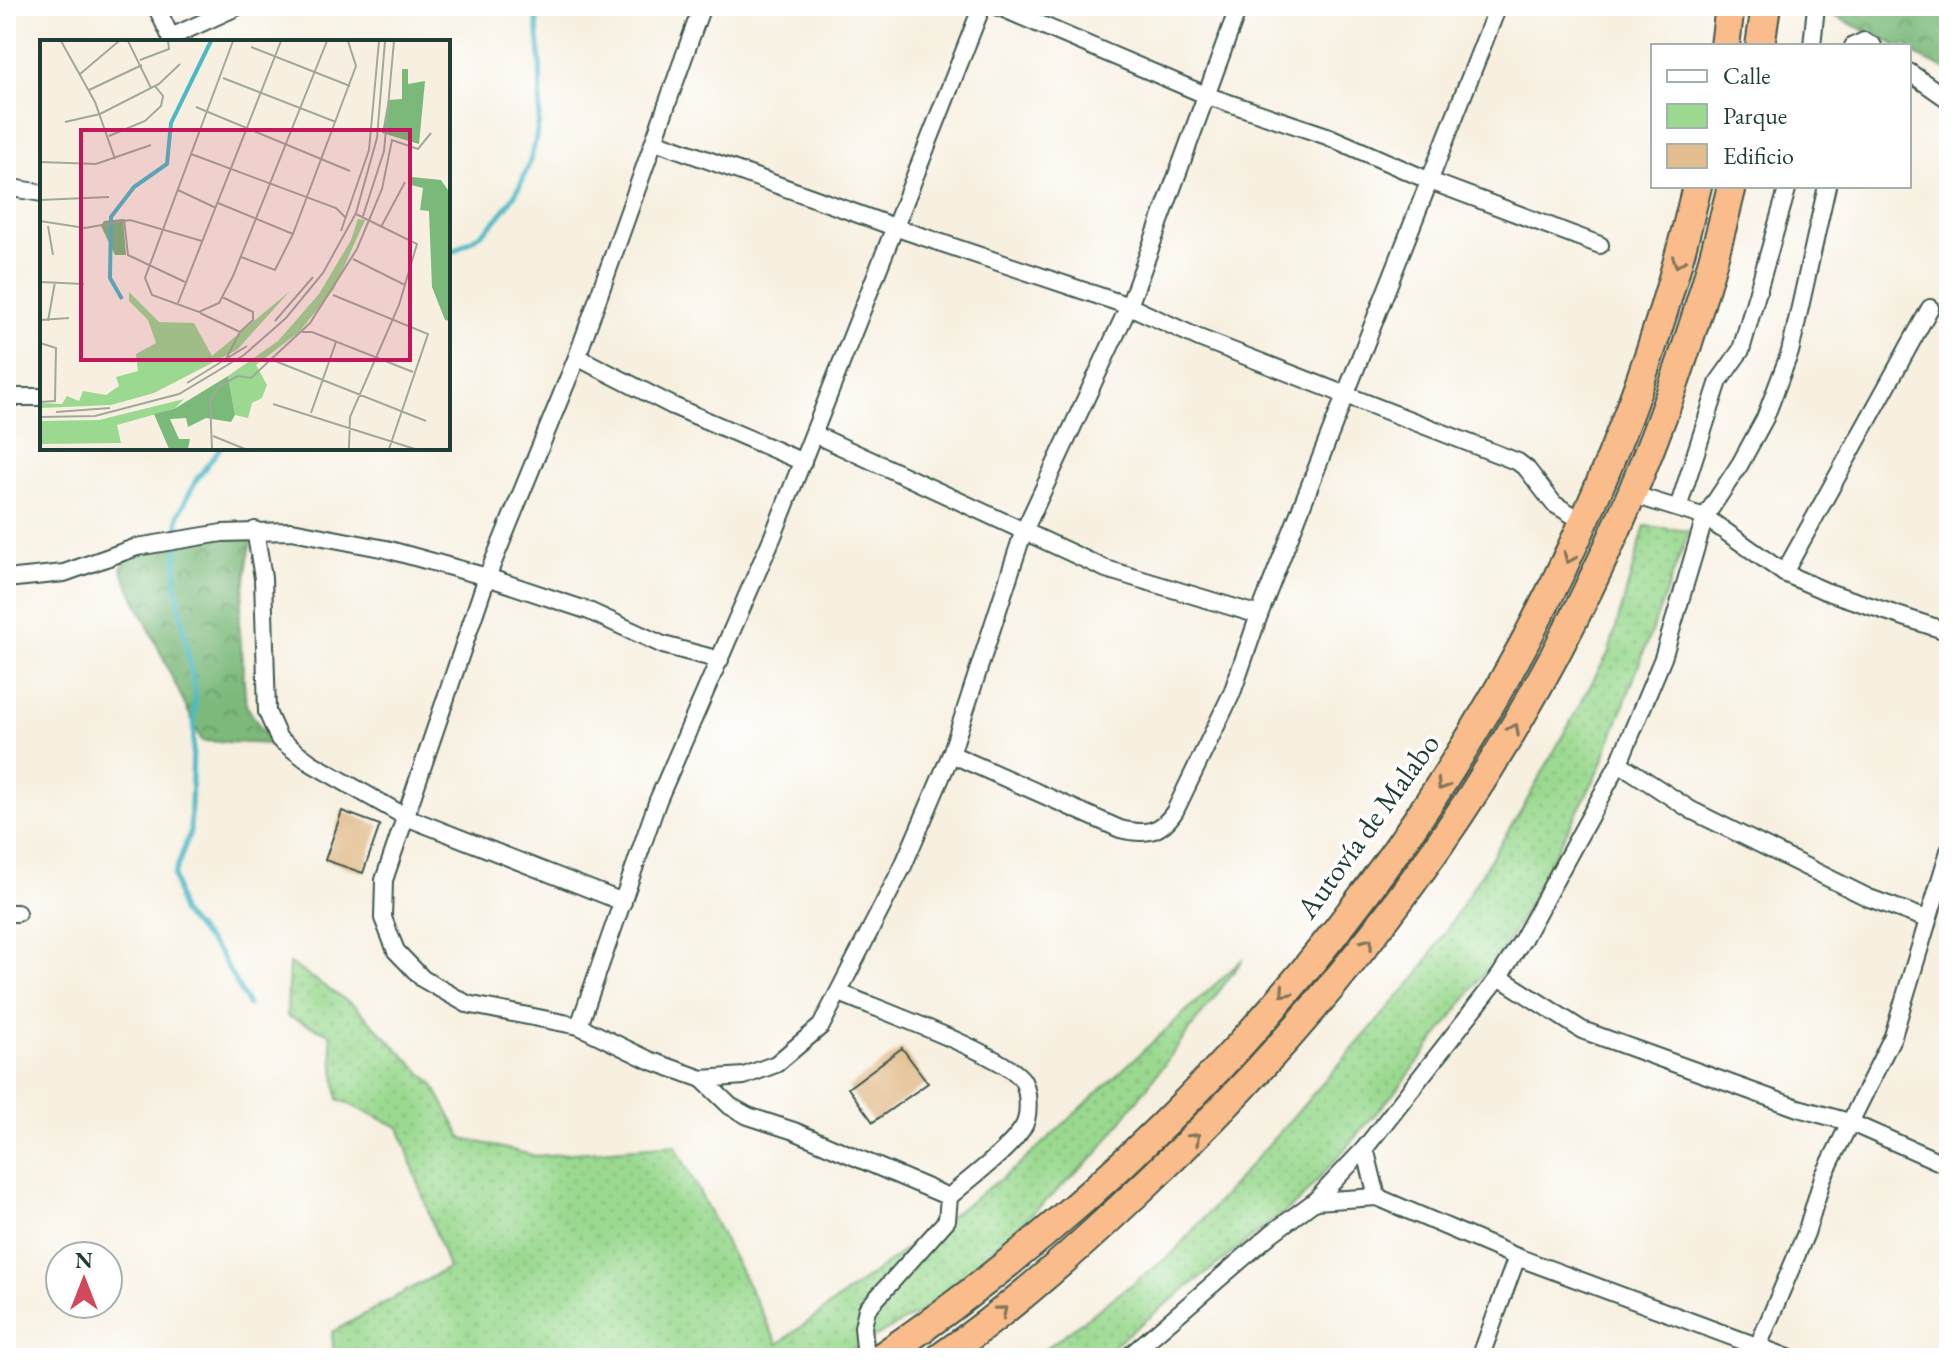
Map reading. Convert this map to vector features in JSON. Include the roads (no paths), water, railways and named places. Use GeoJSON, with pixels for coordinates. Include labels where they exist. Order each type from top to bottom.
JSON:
{"type":"FeatureCollection","features":[{"type":"Feature","properties":{"kind":"highway"},"geometry":{"type":"LineString","coordinates":[[1725,44],[1730,6]]}},
{"type":"Feature","properties":{"kind":"highway"},"geometry":{"type":"LineString","coordinates":[[1760,44],[1766,6]]}},
{"type":"Feature","properties":{"kind":"highway","name":"Autovía de Malabo"},"geometry":{"type":"LineString","coordinates":[[880,1358],[954,1308],[1107,1180],[1186,1101],[1296,980],[1411,832],[1474,736],[1554,591],[1627,412],[1684,246],[1697,188]]}},
{"type":"Feature","properties":{"kind":"highway"},"geometry":{"type":"LineString","coordinates":[[940,1358],[963,1347],[1096,1232],[1220,1114],[1329,994],[1439,848],[1508,741],[1587,597],[1634,495],[1687,344],[1731,188]]}},
{"type":"Feature","properties":{"kind":"street"},"geometry":{"type":"LineString","coordinates":[[156,6],[172,40],[239,6]]}},
{"type":"Feature","properties":{"kind":"street"},"geometry":{"type":"LineString","coordinates":[[702,6],[577,357],[487,577],[384,880],[383,918],[396,951],[423,979],[467,1004],[579,1026],[649,1060],[702,1079],[744,1076],[776,1064],[821,1026],[840,993],[903,866],[951,754],[1023,533],[1129,306],[1239,6]]}},
{"type":"Feature","properties":{"kind":"street"},"geometry":{"type":"LineString","coordinates":[[579,1026],[658,800],[803,462],[982,6]]}},
{"type":"Feature","properties":{"kind":"street"},"geometry":{"type":"LineString","coordinates":[[997,6],[1208,96],[1327,136],[1430,181],[1600,245]]}},
{"type":"Feature","properties":{"kind":"street"},"geometry":{"type":"LineString","coordinates":[[951,754],[1120,829],[1139,834],[1166,825],[1232,693],[1259,615],[1498,6]]}},
{"type":"Feature","properties":{"kind":"street"},"geometry":{"type":"LineString","coordinates":[[1812,44],[1816,6]]}},
{"type":"Feature","properties":{"kind":"street"},"geometry":{"type":"LineString","coordinates":[[1911,73],[1949,100]]}},
{"type":"Feature","properties":{"kind":"street"},"geometry":{"type":"LineString","coordinates":[[655,141],[897,228],[1129,306],[1199,338],[1518,462],[1554,504],[1584,522]]}},
{"type":"Feature","properties":{"kind":"street"},"geometry":{"type":"LineString","coordinates":[[6,187],[40,193]]}},
{"type":"Feature","properties":{"kind":"street"},"geometry":{"type":"LineString","coordinates":[[1678,508],[1719,381],[1741,350],[1787,188]]}},
{"type":"Feature","properties":{"kind":"street"},"geometry":{"type":"LineString","coordinates":[[1128,1358],[1272,1233],[1315,1201],[1365,1148],[1499,977],[1619,763],[1663,658],[1705,517],[1740,464],[1765,418],[1790,352],[1827,188]]}},
{"type":"Feature","properties":{"kind":"street"},"geometry":{"type":"LineString","coordinates":[[1784,573],[1930,308]]}},
{"type":"Feature","properties":{"kind":"street"},"geometry":{"type":"LineString","coordinates":[[577,357],[673,406],[803,462]]}},
{"type":"Feature","properties":{"kind":"street"},"geometry":{"type":"LineString","coordinates":[[6,397],[40,397]]}},
{"type":"Feature","properties":{"kind":"street"},"geometry":{"type":"LineString","coordinates":[[814,434],[1023,533],[1134,579],[1259,615]]}},
{"type":"Feature","properties":{"kind":"street"},"geometry":{"type":"LineString","coordinates":[[1634,495],[1705,517],[1740,545],[1784,573],[1825,591],[1949,632]]}},
{"type":"Feature","properties":{"kind":"street"},"geometry":{"type":"LineString","coordinates":[[255,530],[263,578],[267,712],[279,739],[311,763],[406,817],[623,902]]}},
{"type":"Feature","properties":{"kind":"street"},"geometry":{"type":"LineString","coordinates":[[6,579],[64,573],[137,547],[222,533],[292,531],[386,549],[487,577],[589,611],[663,645],[720,660]]}},
{"type":"Feature","properties":{"kind":"street"},"geometry":{"type":"LineString","coordinates":[[1619,763],[1691,810],[1869,898],[1927,919]]}},
{"type":"Feature","properties":{"kind":"street"},"geometry":{"type":"LineString","coordinates":[[1756,1351],[1806,1233],[1823,1177],[1893,1036],[1949,851]]}},
{"type":"Feature","properties":{"kind":"street"},"geometry":{"type":"LineString","coordinates":[[1499,977],[1582,1030],[1798,1108],[1849,1122],[1949,1166]]}},
{"type":"Feature","properties":{"kind":"street"},"geometry":{"type":"LineString","coordinates":[[840,993],[1008,1067],[1023,1080],[1027,1110],[1022,1130],[949,1197],[947,1220],[867,1309],[863,1327],[866,1358]]}},
{"type":"Feature","properties":{"kind":"street"},"geometry":{"type":"LineString","coordinates":[[702,1079],[730,1106],[748,1116],[794,1131],[949,1197]]}},
{"type":"Feature","properties":{"kind":"street"},"geometry":{"type":"LineString","coordinates":[[1365,1148],[1377,1197]]}},
{"type":"Feature","properties":{"kind":"street"},"geometry":{"type":"LineString","coordinates":[[1315,1201],[1377,1197],[1517,1257],[1756,1351],[1789,1358]]}},
{"type":"Feature","properties":{"kind":"street"},"geometry":{"type":"LineString","coordinates":[[1480,1358],[1517,1257]]}},
{"type":"Feature","properties":{"kind":"waterway"},"geometry":{"type":"LineString","coordinates":[[450,254],[485,231],[509,204],[533,152],[540,94],[535,6]]}},
{"type":"Feature","properties":{"kind":"waterway"},"geometry":{"type":"LineString","coordinates":[[218,450],[196,480],[178,516],[176,585],[195,693],[190,832],[174,876],[181,912],[220,954],[248,1005]]}}]}
